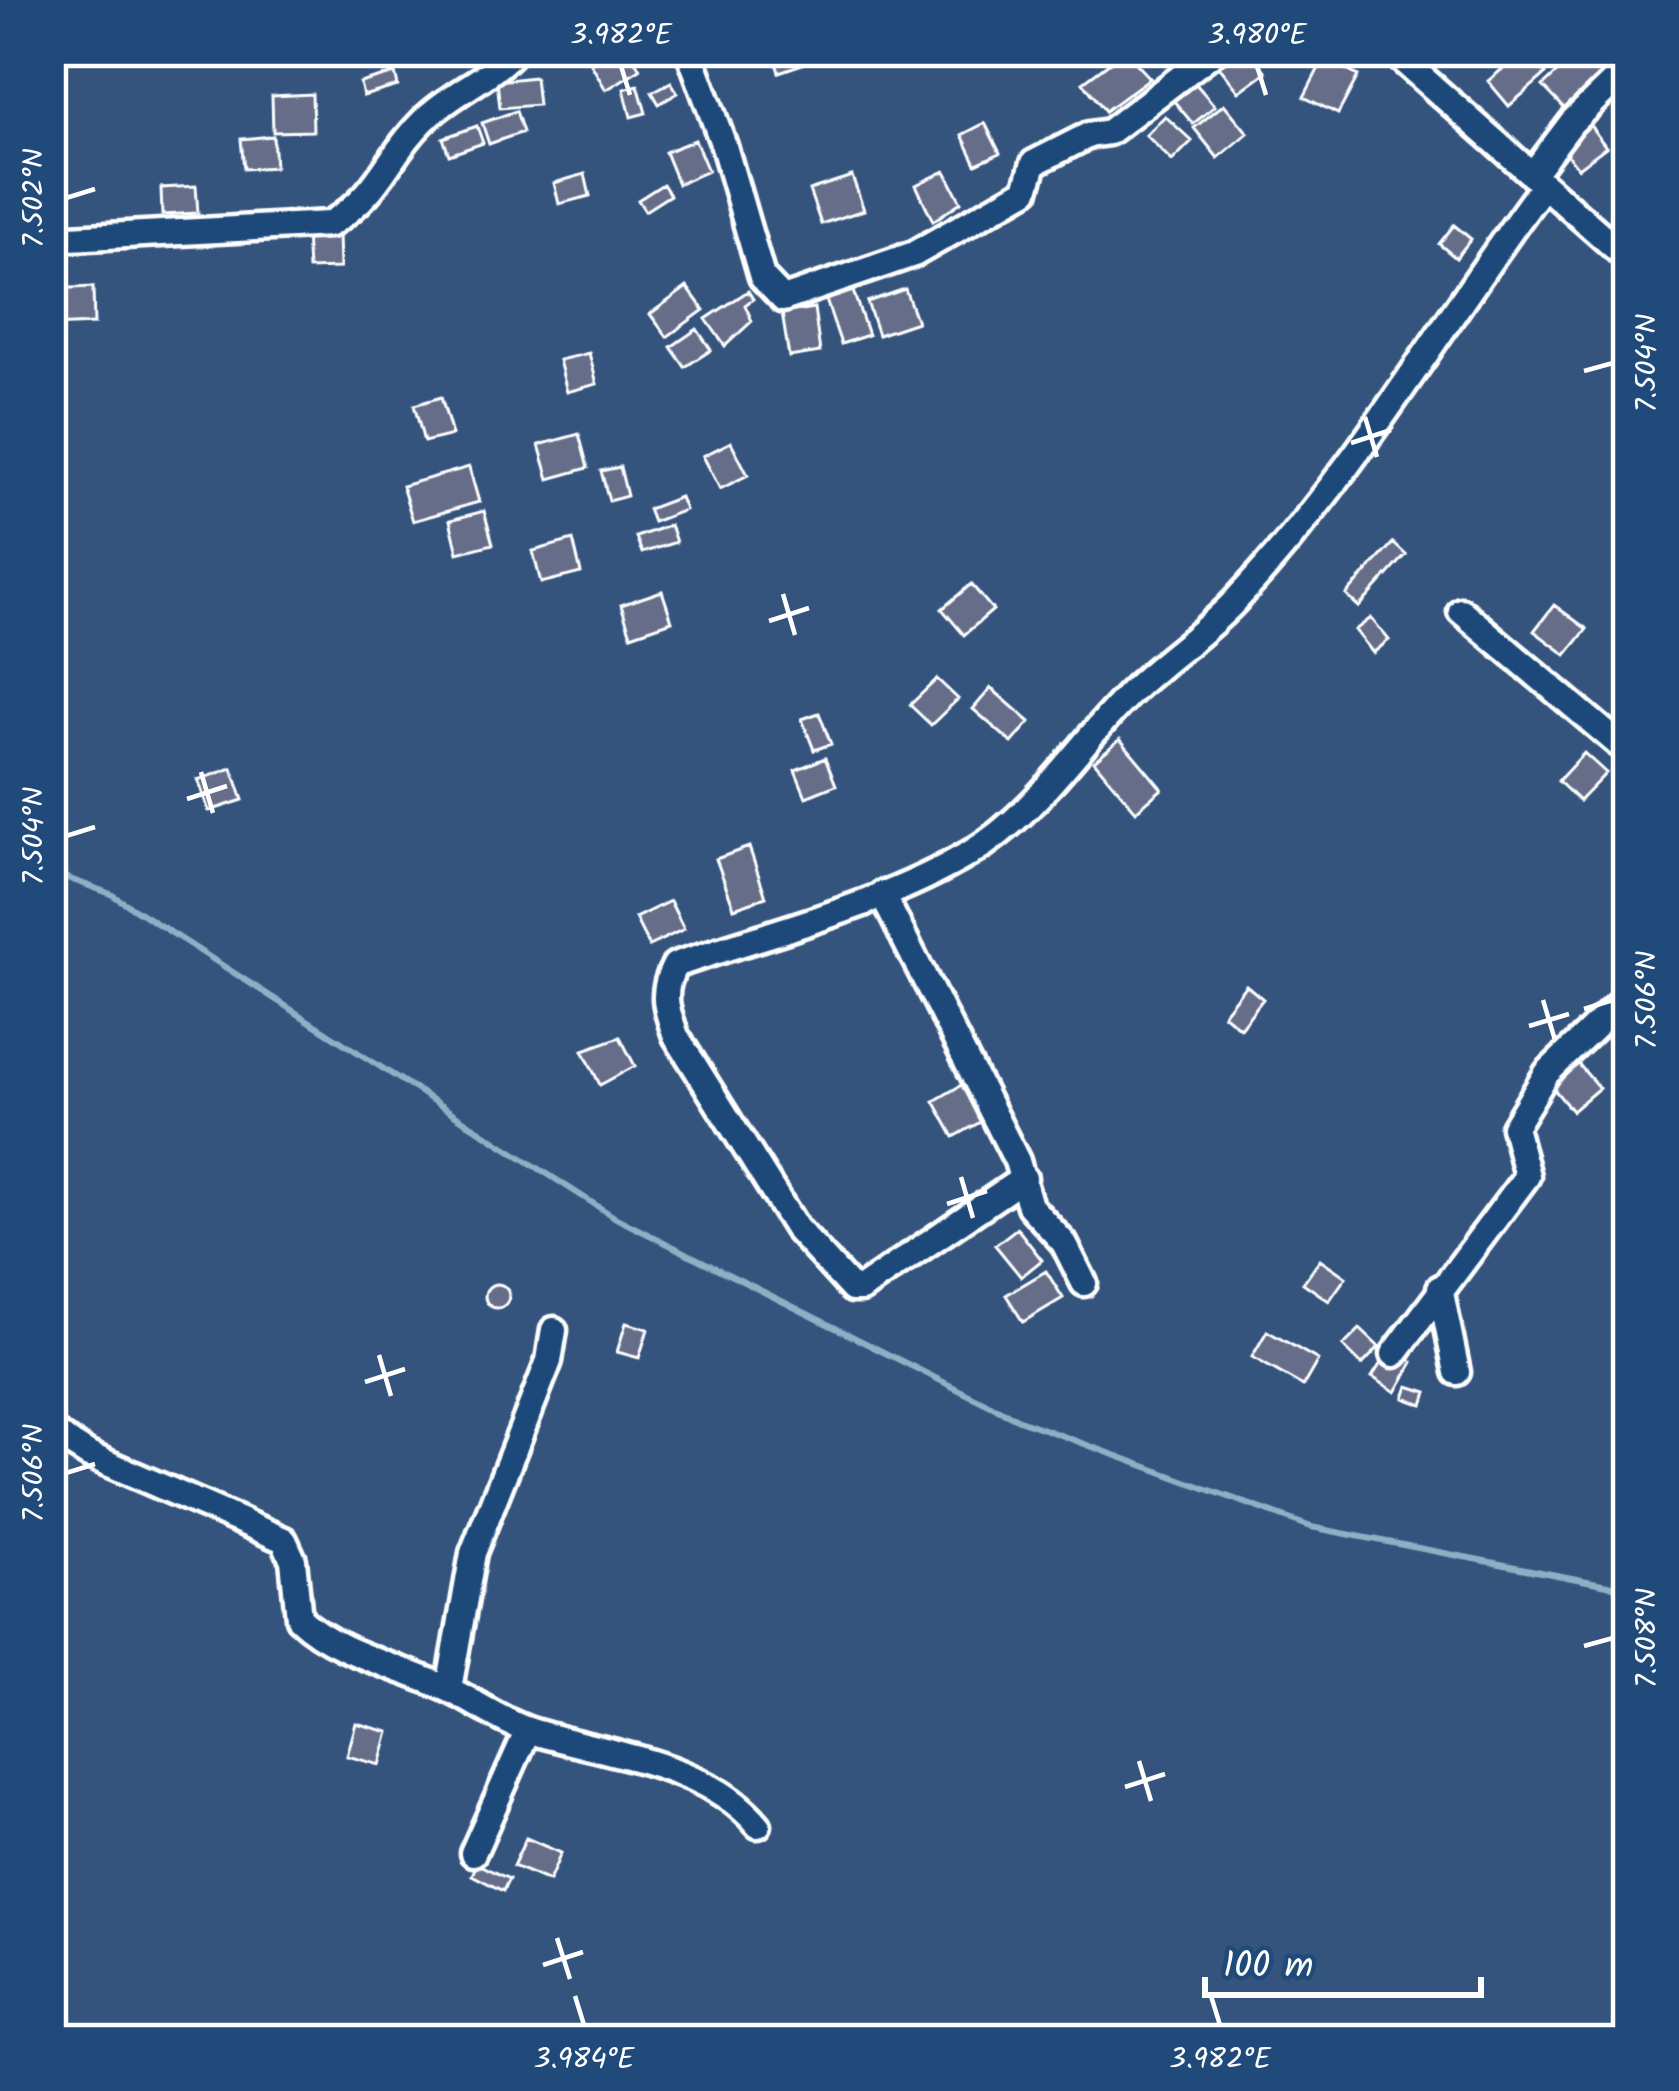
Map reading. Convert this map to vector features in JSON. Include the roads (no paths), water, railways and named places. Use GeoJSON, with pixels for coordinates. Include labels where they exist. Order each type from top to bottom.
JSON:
{"type":"FeatureCollection","features":[{"type":"Feature","properties":{"kind":"street"},"geometry":{"type":"LineString","coordinates":[[51,239],[330,224],[360,205],[426,117],[495,72],[514,51]]}},
{"type":"Feature","properties":{"kind":"street"},"geometry":{"type":"LineString","coordinates":[[688,51],[724,146],[761,277],[783,299],[914,254],[982,218],[1026,190],[1034,163],[1089,135],[1109,132],[1215,51]]}},
{"type":"Feature","properties":{"kind":"street"},"geometry":{"type":"LineString","coordinates":[[1392,51],[1628,260]]}},
{"type":"Feature","properties":{"kind":"street"},"geometry":{"type":"LineString","coordinates":[[1024,1178],[925,1248],[861,1289],[852,1289],[796,1228],[676,1036],[665,992],[675,965],[882,894],[972,852],[1003,829],[1133,691],[1234,603],[1402,389],[1572,122],[1628,68]]}},
{"type":"Feature","properties":{"kind":"street"},"geometry":{"type":"LineString","coordinates":[[1461,611],[1628,752]]}},
{"type":"Feature","properties":{"kind":"street"},"geometry":{"type":"LineString","coordinates":[[882,894],[1024,1178],[1030,1206],[1064,1243],[1084,1282]]}},
{"type":"Feature","properties":{"kind":"street"},"geometry":{"type":"LineString","coordinates":[[1394,1354],[1527,1176],[1514,1127],[1547,1073],[1628,995]]}},
{"type":"Feature","properties":{"kind":"street"},"geometry":{"type":"LineString","coordinates":[[1440,1288],[1457,1372]]}},
{"type":"Feature","properties":{"kind":"street"},"geometry":{"type":"LineString","coordinates":[[448,1689],[473,1553],[549,1361],[554,1330]]}},
{"type":"Feature","properties":{"kind":"street"},"geometry":{"type":"LineString","coordinates":[[51,1431],[89,1455],[284,1540],[293,1560],[299,1618],[320,1638],[448,1689],[528,1730],[603,1746],[691,1780],[744,1809],[758,1825]]}},
{"type":"Feature","properties":{"kind":"street"},"geometry":{"type":"LineString","coordinates":[[472,1853],[528,1730]]}},
{"type":"Feature","properties":{"kind":"waterway"},"geometry":{"type":"LineString","coordinates":[[51,872],[111,894],[616,1218],[1019,1420],[1311,1527],[1628,1589]]}}]}
